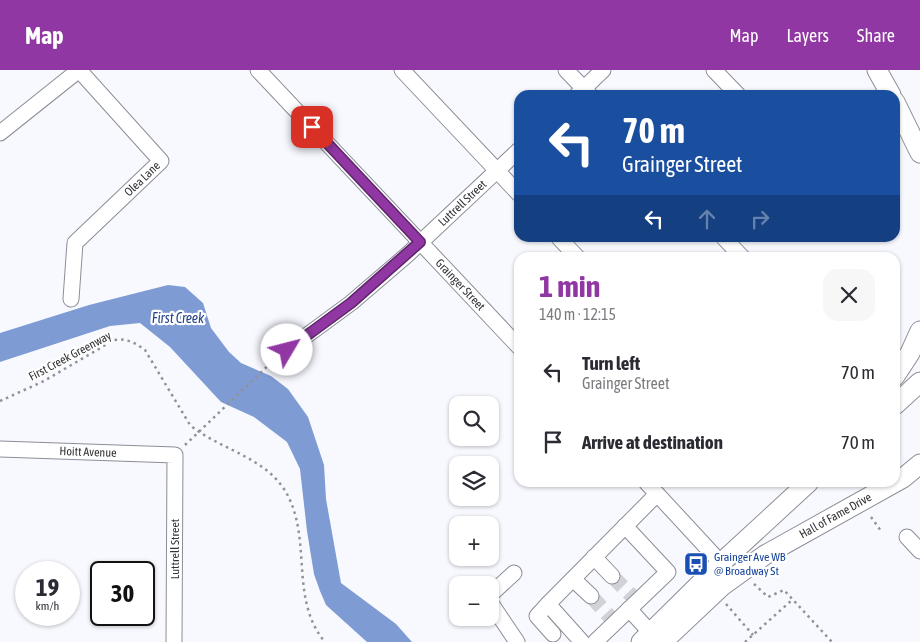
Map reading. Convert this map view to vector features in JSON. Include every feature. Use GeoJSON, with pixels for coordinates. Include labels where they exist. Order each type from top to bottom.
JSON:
{"type":"FeatureCollection","features":[{"type":"Feature","properties":{"kind":"main road"},"geometry":{"type":"LineString","coordinates":[[877,70],[888,90]]}},
{"type":"Feature","properties":{"kind":"main road"},"geometry":{"type":"LineString","coordinates":[[900,112],[920,153]]}},
{"type":"Feature","properties":{"kind":"main road"},"geometry":{"type":"LineString","coordinates":[[900,368],[910,353],[920,331]]}},
{"type":"Feature","properties":{"kind":"main road"},"geometry":{"type":"LineString","coordinates":[[900,400],[920,382]]}},
{"type":"Feature","properties":{"kind":"main road","name":"Hall of Fame Drive"},"geometry":{"type":"LineString","coordinates":[[900,480],[920,464]]}},
{"type":"Feature","properties":{"kind":"main road"},"geometry":{"type":"LineString","coordinates":[[650,639],[721,562],[804,487]]}},
{"type":"Feature","properties":{"kind":"main road","name":"Hall of Fame Drive"},"geometry":{"type":"LineString","coordinates":[[650,639],[670,635],[722,586],[765,555],[841,515],[888,487]]}},
{"type":"Feature","properties":{"kind":"main road"},"geometry":{"type":"LineString","coordinates":[[721,562],[781,541],[841,515]]}},
{"type":"Feature","properties":{"kind":"street"},"geometry":{"type":"LineString","coordinates":[[0,133],[79,70]]}},
{"type":"Feature","properties":{"kind":"street","name":"Olea Lane"},"geometry":{"type":"LineString","coordinates":[[71,299],[75,243],[162,161],[79,70]]}},
{"type":"Feature","properties":{"kind":"street","name":"Grainger Street"},"geometry":{"type":"LineString","coordinates":[[258,70],[514,342]]}},
{"type":"Feature","properties":{"kind":"street"},"geometry":{"type":"LineString","coordinates":[[402,70],[514,189]]}},
{"type":"Feature","properties":{"kind":"street"},"geometry":{"type":"LineString","coordinates":[[566,70],[582,90]]}},
{"type":"Feature","properties":{"kind":"street"},"geometry":{"type":"LineString","coordinates":[[586,90],[603,70]]}},
{"type":"Feature","properties":{"kind":"street"},"geometry":{"type":"LineString","coordinates":[[714,70],[733,90]]}},
{"type":"Feature","properties":{"kind":"street","name":"Luttrell Street"},"geometry":{"type":"LineString","coordinates":[[287,350],[351,303],[514,155]]}},
{"type":"Feature","properties":{"kind":"street"},"geometry":{"type":"LineString","coordinates":[[563,242],[572,252]]}},
{"type":"Feature","properties":{"kind":"street"},"geometry":{"type":"LineString","coordinates":[[728,242],[737,252]]}},
{"type":"Feature","properties":{"kind":"street","name":"Hoitt Avenue"},"geometry":{"type":"LineString","coordinates":[[0,449],[175,455]]}},
{"type":"Feature","properties":{"kind":"street","name":"Luttrell Street"},"geometry":{"type":"LineString","coordinates":[[174,642],[175,455]]}},
{"type":"Feature","properties":{"kind":"street"},"geometry":{"type":"LineString","coordinates":[[651,487],[721,562]]}},
{"type":"Feature","properties":{"kind":"street"},"geometry":{"type":"LineString","coordinates":[[553,634],[536,616],[657,494]]}},
{"type":"Feature","properties":{"kind":"street"},"geometry":{"type":"LineString","coordinates":[[595,642],[613,620],[668,572],[625,526]]}},
{"type":"Feature","properties":{"kind":"street"},"geometry":{"type":"LineString","coordinates":[[907,537],[920,551]]}},
{"type":"Feature","properties":{"kind":"street"},"geometry":{"type":"LineString","coordinates":[[594,557],[612,576]]}},
{"type":"Feature","properties":{"kind":"street"},"geometry":{"type":"LineString","coordinates":[[499,587],[514,573]]}},
{"type":"Feature","properties":{"kind":"street"},"geometry":{"type":"LineString","coordinates":[[573,579],[591,596]]}},
{"type":"Feature","properties":{"kind":"street"},"geometry":{"type":"LineString","coordinates":[[633,602],[650,639]]}},
{"type":"Feature","properties":{"kind":"street"},"geometry":{"type":"LineString","coordinates":[[548,604],[582,642]]}},
{"type":"Feature","properties":{"kind":"street"},"geometry":{"type":"LineString","coordinates":[[499,615],[517,642]]}},
{"type":"Feature","properties":{"kind":"path","name":"First Creek Greenway"},"geometry":{"type":"LineString","coordinates":[[0,401],[44,381],[114,340],[122,339],[145,350],[190,425],[198,432],[248,457],[271,475],[284,490],[297,526],[305,606],[312,625],[325,642]]}},
{"type":"Feature","properties":{"kind":"path"},"geometry":{"type":"LineString","coordinates":[[175,455],[274,360]]}},
{"type":"Feature","properties":{"kind":"path"},"geometry":{"type":"LineString","coordinates":[[871,517],[881,531]]}},
{"type":"Feature","properties":{"kind":"path"},"geometry":{"type":"LineString","coordinates":[[759,589],[768,597],[784,590],[832,642]]}},
{"type":"Feature","properties":{"kind":"path"},"geometry":{"type":"LineString","coordinates":[[746,642],[792,600]]}},
{"type":"Feature","properties":{"kind":"path"},"geometry":{"type":"LineString","coordinates":[[731,610],[753,635]]}},
{"type":"Feature","properties":{"kind":"water","name":"First Creek"},"geometry":{"type":"Polygon","coordinates":[[[168,285],[185,287],[203,303],[211,328],[229,352],[241,363],[271,376],[288,389],[308,417],[324,465],[326,499],[341,583],[396,624],[412,642],[367,642],[326,605],[314,574],[300,469],[287,442],[254,417],[221,402],[170,347],[140,323],[110,326],[0,362],[0,333],[89,305],[168,285]]]}},
{"type":"Feature","properties":{"kind":"tunnel"},"geometry":{"type":"LineString","coordinates":[[612,576],[632,596]]}},
{"type":"Feature","properties":{"kind":"tunnel"},"geometry":{"type":"LineString","coordinates":[[591,596],[610,617]]}},
{"type":"Feature","properties":{"kind":"place","name":"Grainger Ave WB @ Broadway St"},"geometry":{"type":"Point","coordinates":[696,564]}},
{"type":"Feature","properties":{"kind":"route"},"geometry":{"type":"LineString","coordinates":[[287,350],[351,303],[420,242],[312,127]]}}]}
